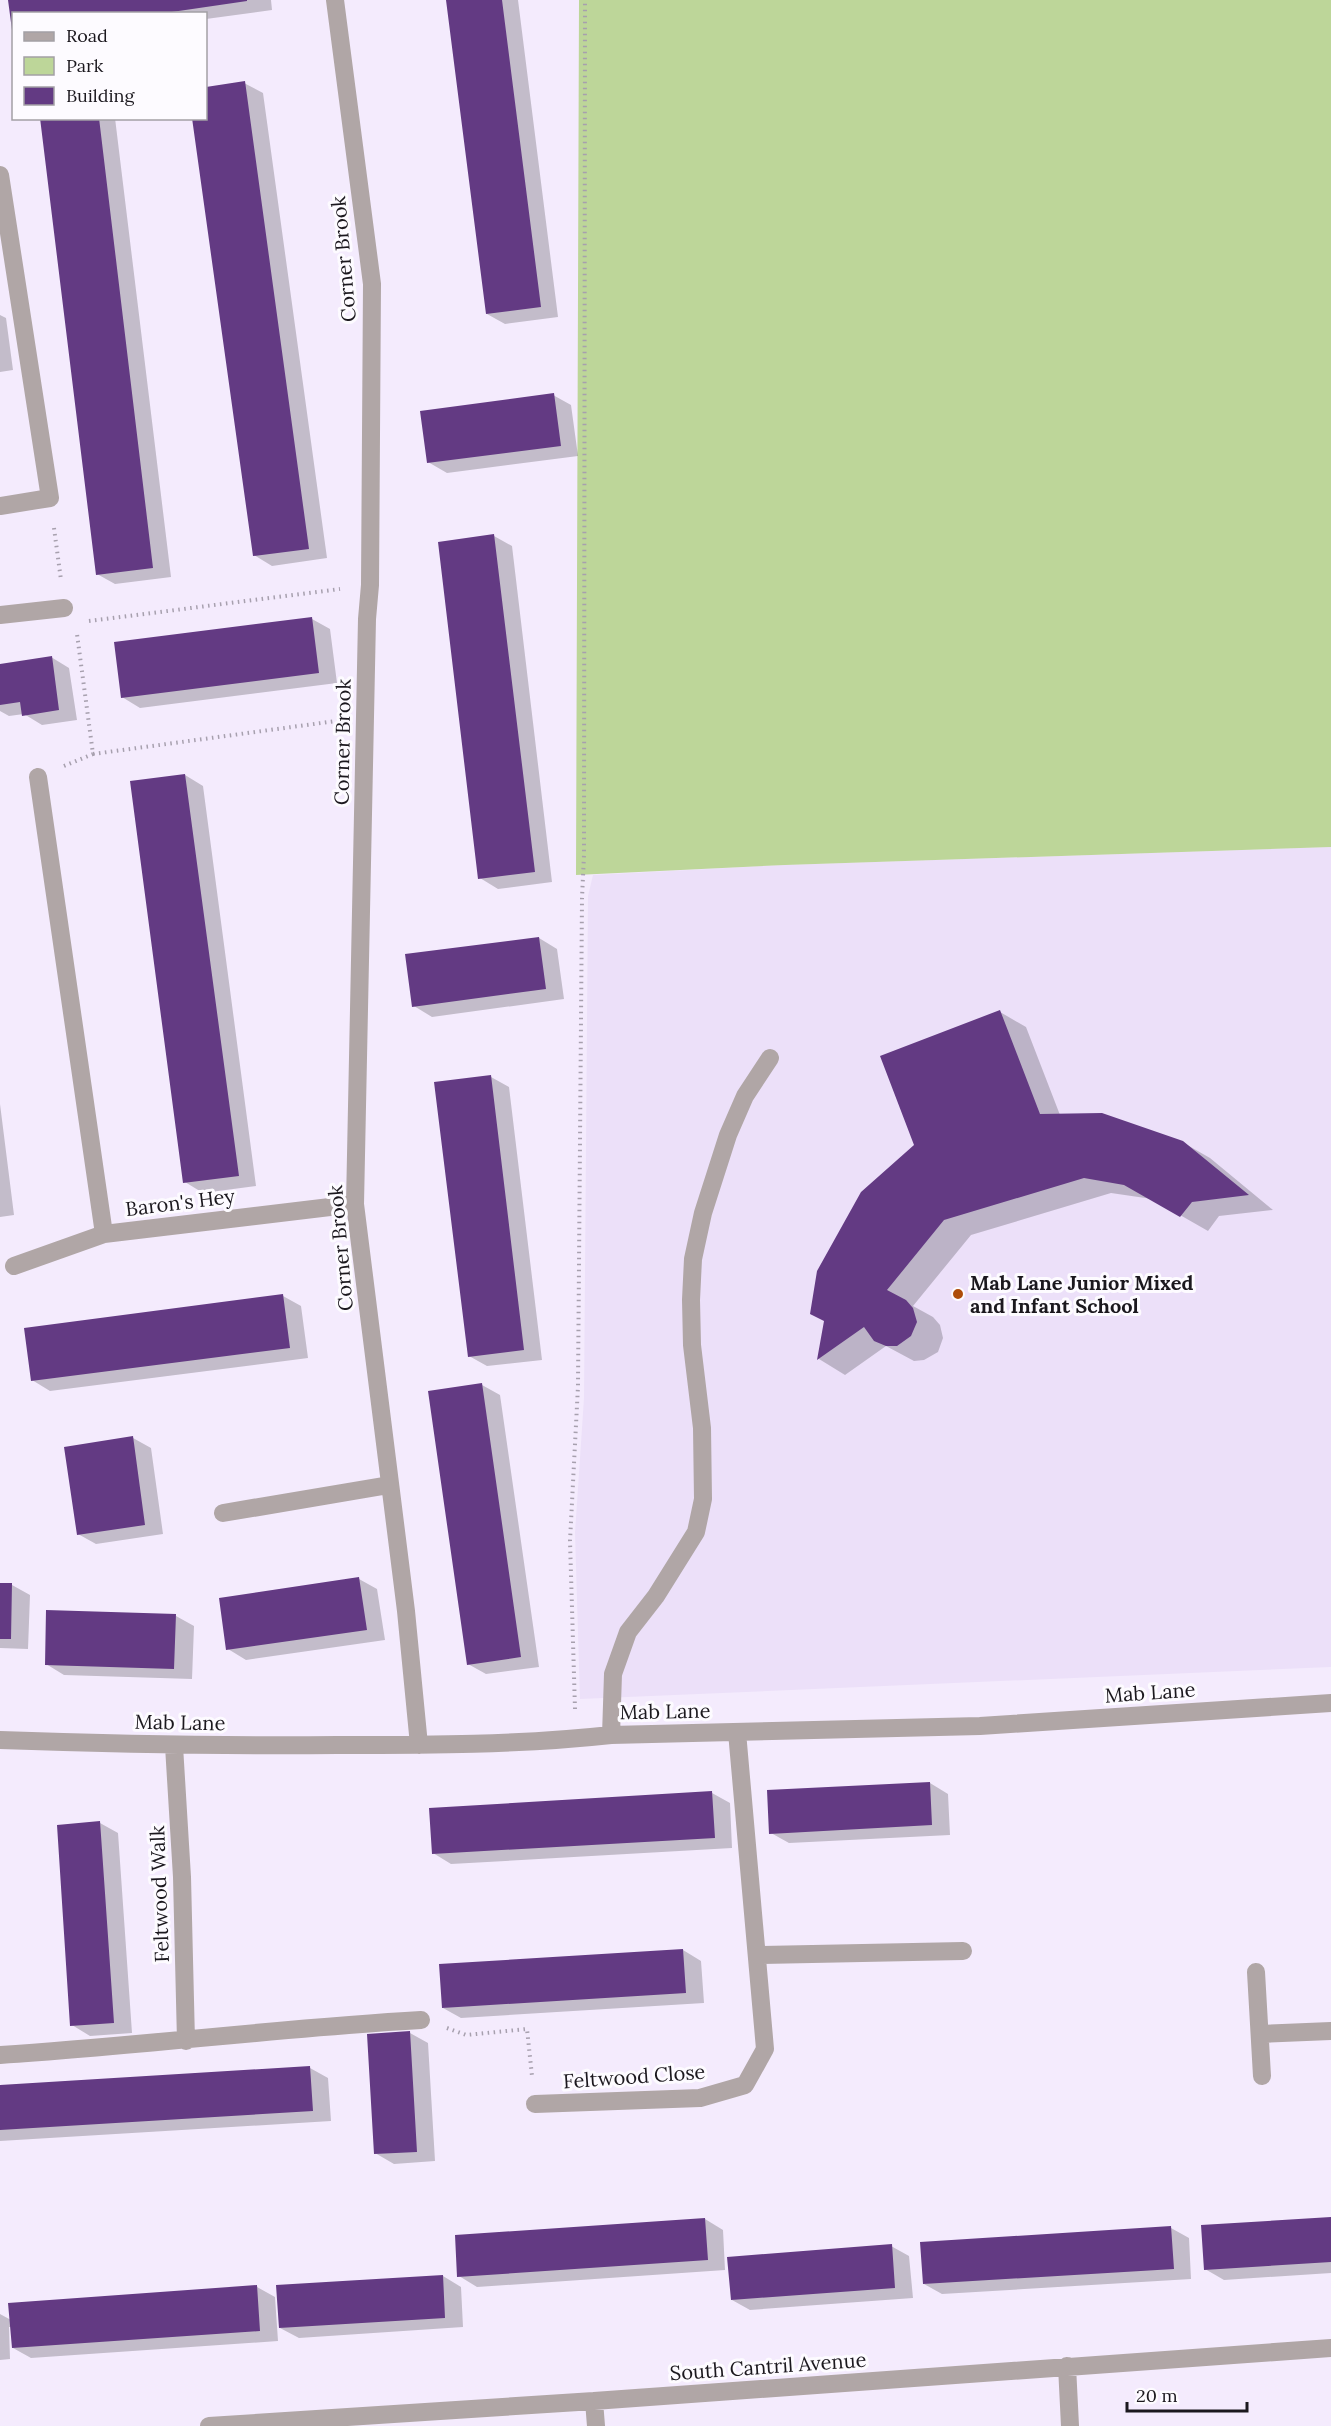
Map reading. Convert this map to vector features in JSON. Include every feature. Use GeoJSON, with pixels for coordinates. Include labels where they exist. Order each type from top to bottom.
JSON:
{"type":"FeatureCollection","features":[{"type":"Feature","properties":{"kind":"street","name":"Corner Brook"},"geometry":{"type":"LineString","coordinates":[[336,0],[372,284],[370,585],[355,1204],[405,1611],[419,1745]]}},
{"type":"Feature","properties":{"kind":"street"},"geometry":{"type":"LineString","coordinates":[[0,175],[50,498],[0,506]]}},
{"type":"Feature","properties":{"kind":"street"},"geometry":{"type":"LineString","coordinates":[[0,615],[64,608]]}},
{"type":"Feature","properties":{"kind":"street"},"geometry":{"type":"LineString","coordinates":[[38,777],[104,1234]]}},
{"type":"Feature","properties":{"kind":"street"},"geometry":{"type":"LineString","coordinates":[[611,1735],[614,1674],[628,1632],[656,1596],[696,1532],[703,1499],[702,1428],[692,1345],[693,1259],[703,1213],[728,1135],[745,1096],[770,1058]]}},
{"type":"Feature","properties":{"kind":"street","name":"Baron's Hey"},"geometry":{"type":"LineString","coordinates":[[14,1266],[104,1234],[355,1204]]}},
{"type":"Feature","properties":{"kind":"street"},"geometry":{"type":"LineString","coordinates":[[223,1513],[389,1485]]}},
{"type":"Feature","properties":{"kind":"street","name":"Mab Lane"},"geometry":{"type":"LineString","coordinates":[[0,1740],[174,1746],[419,1745],[576,1739],[611,1735],[980,1726],[1331,1703]]}},
{"type":"Feature","properties":{"kind":"street","name":"Feltwood Close"},"geometry":{"type":"LineString","coordinates":[[535,2104],[699,2098],[745,2085],[765,2049],[737,1732]]}},
{"type":"Feature","properties":{"kind":"street","name":"Feltwood Walk"},"geometry":{"type":"LineString","coordinates":[[174,1746],[182,1877],[186,2041]]}},
{"type":"Feature","properties":{"kind":"street"},"geometry":{"type":"LineString","coordinates":[[758,1955],[963,1951]]}},
{"type":"Feature","properties":{"kind":"street"},"geometry":{"type":"LineString","coordinates":[[1256,1972],[1262,2076]]}},
{"type":"Feature","properties":{"kind":"street"},"geometry":{"type":"LineString","coordinates":[[0,2055],[186,2041],[317,2026],[421,2020]]}},
{"type":"Feature","properties":{"kind":"street"},"geometry":{"type":"LineString","coordinates":[[1260,2034],[1331,2031]]}},
{"type":"Feature","properties":{"kind":"street","name":"South Cantril Avenue"},"geometry":{"type":"LineString","coordinates":[[208,2426],[594,2401],[1331,2348]]}},
{"type":"Feature","properties":{"kind":"street"},"geometry":{"type":"LineString","coordinates":[[1067,2366],[1070,2426]]}},
{"type":"Feature","properties":{"kind":"street"},"geometry":{"type":"LineString","coordinates":[[594,2401],[596,2426]]}},
{"type":"Feature","properties":{"kind":"path"},"geometry":{"type":"LineString","coordinates":[[576,1739],[570,1541],[578,1396],[584,855],[585,0]]}},
{"type":"Feature","properties":{"kind":"path"},"geometry":{"type":"LineString","coordinates":[[50,498],[64,608],[76,623],[93,754]]}},
{"type":"Feature","properties":{"kind":"path"},"geometry":{"type":"LineString","coordinates":[[76,623],[370,585]]}},
{"type":"Feature","properties":{"kind":"path"},"geometry":{"type":"LineString","coordinates":[[38,777],[93,754],[366,717]]}},
{"type":"Feature","properties":{"kind":"path"},"geometry":{"type":"LineString","coordinates":[[421,2020],[466,2035],[527,2030],[535,2104]]}},
{"type":"Feature","properties":{"kind":"shaded area","name":"Mab Lane Junior Mixed and Infant School"},"geometry":{"type":"Polygon","coordinates":[[[1331,847],[1331,1667],[580,1699],[575,1533],[584,1398],[588,896],[593,875],[785,865],[1331,847]]]}},
{"type":"Feature","properties":{"kind":"green space"},"geometry":{"type":"Polygon","coordinates":[[[579,0],[1331,0],[1331,847],[785,865],[576,875],[579,0]]]}},
{"type":"Feature","properties":{"kind":"building"},"geometry":{"type":"Polygon","coordinates":[[[8,0],[247,0],[172,12],[12,12],[12,30],[8,0]]]}},
{"type":"Feature","properties":{"kind":"building"},"geometry":{"type":"Polygon","coordinates":[[[446,0],[502,0],[541,307],[486,314],[446,0]]]}},
{"type":"Feature","properties":{"kind":"building"},"geometry":{"type":"Polygon","coordinates":[[[245,81],[309,549],[253,556],[192,120],[207,120],[207,87],[245,81]]]}},
{"type":"Feature","properties":{"kind":"building"},"geometry":{"type":"Polygon","coordinates":[[[40,120],[99,120],[153,568],[96,575],[40,120]]]}},
{"type":"Feature","properties":{"kind":"building"},"geometry":{"type":"Polygon","coordinates":[[[554,393],[561,446],[427,463],[420,411],[554,393]]]}},
{"type":"Feature","properties":{"kind":"building"},"geometry":{"type":"Polygon","coordinates":[[[494,534],[535,872],[478,879],[438,542],[494,534]]]}},
{"type":"Feature","properties":{"kind":"building"},"geometry":{"type":"Polygon","coordinates":[[[312,617],[319,673],[121,698],[114,642],[312,617]]]}},
{"type":"Feature","properties":{"kind":"building"},"geometry":{"type":"Polygon","coordinates":[[[52,656],[59,710],[22,716],[20,702],[0,705],[0,664],[52,656]]]}},
{"type":"Feature","properties":{"kind":"building"},"geometry":{"type":"Polygon","coordinates":[[[185,774],[239,1176],[183,1183],[130,781],[185,774]]]}},
{"type":"Feature","properties":{"kind":"building"},"geometry":{"type":"Polygon","coordinates":[[[539,937],[546,989],[412,1007],[405,954],[539,937]]]}},
{"type":"Feature","properties":{"kind":"building"},"geometry":{"type":"Polygon","coordinates":[[[1000,1010],[1040,1114],[1102,1113],[1183,1141],[1249,1195],[1192,1202],[1180,1217],[1124,1185],[1084,1178],[944,1220],[887,1290],[906,1300],[913,1308],[917,1322],[911,1336],[897,1346],[886,1346],[874,1341],[864,1327],[817,1360],[824,1321],[810,1314],[817,1271],[861,1192],[914,1145],[880,1056],[1000,1010]]]}},
{"type":"Feature","properties":{"kind":"building"},"geometry":{"type":"Polygon","coordinates":[[[491,1075],[524,1350],[468,1357],[434,1082],[491,1075]]]}},
{"type":"Feature","properties":{"kind":"building"},"geometry":{"type":"Polygon","coordinates":[[[283,1294],[290,1348],[31,1381],[24,1328],[283,1294]]]}},
{"type":"Feature","properties":{"kind":"building"},"geometry":{"type":"Polygon","coordinates":[[[482,1383],[521,1657],[467,1665],[428,1391],[482,1383]]]}},
{"type":"Feature","properties":{"kind":"building"},"geometry":{"type":"Polygon","coordinates":[[[133,1436],[145,1525],[77,1535],[64,1447],[133,1436]]]}},
{"type":"Feature","properties":{"kind":"building"},"geometry":{"type":"Polygon","coordinates":[[[359,1577],[367,1630],[226,1650],[219,1598],[359,1577]]]}},
{"type":"Feature","properties":{"kind":"building"},"geometry":{"type":"Polygon","coordinates":[[[0,1583],[12,1583],[11,1639],[0,1639],[0,1583]]]}},
{"type":"Feature","properties":{"kind":"building"},"geometry":{"type":"Polygon","coordinates":[[[46,1610],[176,1614],[174,1669],[45,1665],[46,1610]]]}},
{"type":"Feature","properties":{"kind":"building"},"geometry":{"type":"Polygon","coordinates":[[[930,1782],[932,1825],[769,1834],[767,1790],[930,1782]]]}},
{"type":"Feature","properties":{"kind":"building"},"geometry":{"type":"Polygon","coordinates":[[[712,1791],[715,1838],[432,1854],[429,1808],[712,1791]]]}},
{"type":"Feature","properties":{"kind":"building"},"geometry":{"type":"Polygon","coordinates":[[[100,1821],[114,2023],[70,2026],[57,1825],[100,1821]]]}},
{"type":"Feature","properties":{"kind":"building"},"geometry":{"type":"Polygon","coordinates":[[[683,1949],[686,1993],[442,2008],[439,1964],[683,1949]]]}},
{"type":"Feature","properties":{"kind":"building"},"geometry":{"type":"Polygon","coordinates":[[[410,2031],[417,2152],[374,2154],[367,2034],[410,2031]]]}},
{"type":"Feature","properties":{"kind":"building"},"geometry":{"type":"Polygon","coordinates":[[[310,2066],[313,2111],[0,2130],[0,2085],[310,2066]]]}},
{"type":"Feature","properties":{"kind":"building"},"geometry":{"type":"Polygon","coordinates":[[[1331,2217],[1331,2262],[1204,2270],[1201,2225],[1331,2217]]]}},
{"type":"Feature","properties":{"kind":"building"},"geometry":{"type":"Polygon","coordinates":[[[705,2218],[708,2260],[457,2277],[455,2235],[705,2218]]]}},
{"type":"Feature","properties":{"kind":"building"},"geometry":{"type":"Polygon","coordinates":[[[1171,2226],[1174,2269],[923,2284],[920,2242],[1171,2226]]]}},
{"type":"Feature","properties":{"kind":"building"},"geometry":{"type":"Polygon","coordinates":[[[892,2244],[895,2288],[731,2300],[727,2257],[892,2244]]]}},
{"type":"Feature","properties":{"kind":"building"},"geometry":{"type":"Polygon","coordinates":[[[443,2275],[445,2318],[279,2328],[276,2285],[443,2275]]]}},
{"type":"Feature","properties":{"kind":"building"},"geometry":{"type":"Polygon","coordinates":[[[257,2285],[260,2331],[12,2348],[8,2303],[257,2285]]]}},
{"type":"Feature","properties":{"kind":"place","name":"Mab Lane Junior Mixed and Infant School"},"geometry":{"type":"Point","coordinates":[958,1294]}}]}
